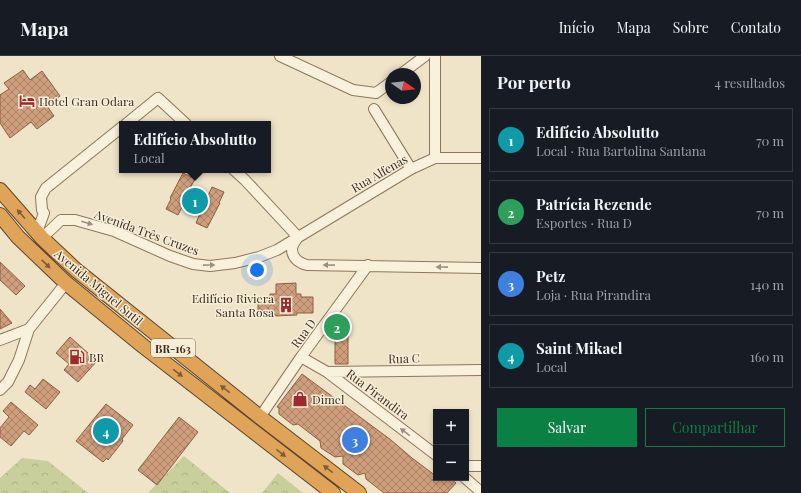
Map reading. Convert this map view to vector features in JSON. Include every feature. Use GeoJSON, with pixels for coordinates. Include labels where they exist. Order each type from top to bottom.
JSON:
{"type":"FeatureCollection","features":[{"type":"Feature","properties":{"kind":"highway","name":"Avenida Miguel Sutil"},"geometry":{"type":"LineString","coordinates":[[0,190],[39,235],[76,270],[260,417],[359,493]]}},
{"type":"Feature","properties":{"kind":"highway","name":"Avenida Miguel Sutil"},"geometry":{"type":"LineString","coordinates":[[0,215],[18,237],[66,283],[142,346],[333,493]]}},
{"type":"Feature","properties":{"kind":"street"},"geometry":{"type":"LineString","coordinates":[[280,56],[353,90],[376,93],[385,86]]}},
{"type":"Feature","properties":{"kind":"street"},"geometry":{"type":"LineString","coordinates":[[409,68],[425,56]]}},
{"type":"Feature","properties":{"kind":"street"},"geometry":{"type":"LineString","coordinates":[[435,56],[435,158]]}},
{"type":"Feature","properties":{"kind":"street"},"geometry":{"type":"LineString","coordinates":[[130,121],[158,98],[183,121]]}},
{"type":"Feature","properties":{"kind":"street"},"geometry":{"type":"LineString","coordinates":[[374,109],[411,169]]}},
{"type":"Feature","properties":{"kind":"street"},"geometry":{"type":"LineString","coordinates":[[39,235],[44,213],[42,210],[40,197],[46,188],[119,129]]}},
{"type":"Feature","properties":{"kind":"street","name":"Rua Alfenas"},"geometry":{"type":"LineString","coordinates":[[298,237],[411,169],[435,158],[481,158]]}},
{"type":"Feature","properties":{"kind":"street"},"geometry":{"type":"LineString","coordinates":[[237,173],[298,237],[292,249],[296,260],[301,263],[481,268]]}},
{"type":"Feature","properties":{"kind":"street","name":"Avenida Três Cruzes"},"geometry":{"type":"LineString","coordinates":[[44,213],[61,220],[75,220],[114,231],[170,256],[193,264],[210,266],[235,263],[260,257],[277,250],[298,237]]}},
{"type":"Feature","properties":{"kind":"street"},"geometry":{"type":"LineString","coordinates":[[39,235],[61,220]]}},
{"type":"Feature","properties":{"kind":"street","name":"Rua D"},"geometry":{"type":"LineString","coordinates":[[260,417],[368,266]]}},
{"type":"Feature","properties":{"kind":"street"},"geometry":{"type":"LineString","coordinates":[[0,390],[8,382],[19,360],[29,329],[66,283]]}},
{"type":"Feature","properties":{"kind":"street"},"geometry":{"type":"LineString","coordinates":[[0,340],[29,329]]}},
{"type":"Feature","properties":{"kind":"street","name":"Rua Pirandira"},"geometry":{"type":"LineString","coordinates":[[302,357],[327,372],[433,453]]}},
{"type":"Feature","properties":{"kind":"street","name":"Rua C"},"geometry":{"type":"LineString","coordinates":[[327,372],[481,370]]}},
{"type":"Feature","properties":{"kind":"street"},"geometry":{"type":"LineString","coordinates":[[469,466],[481,466]]}},
{"type":"Feature","properties":{"kind":"street"},"geometry":{"type":"LineString","coordinates":[[468,481],[481,492]]}},
{"type":"Feature","properties":{"kind":"green space"},"geometry":{"type":"Polygon","coordinates":[[[184,456],[230,493],[148,493],[184,456]]]}},
{"type":"Feature","properties":{"kind":"green space"},"geometry":{"type":"Polygon","coordinates":[[[22,458],[48,461],[88,493],[0,493],[0,478],[22,458]]]}},
{"type":"Feature","properties":{"kind":"green space"},"geometry":{"type":"Polygon","coordinates":[[[278,473],[303,493],[262,493],[278,473]]]}},
{"type":"Feature","properties":{"kind":"building","name":"Hotel Gran Odara"},"geometry":{"type":"Polygon","coordinates":[[[23,70],[30,80],[42,71],[60,96],[47,106],[54,116],[37,129],[31,122],[10,138],[0,123],[0,95],[9,89],[4,83],[23,70]]]}},
{"type":"Feature","properties":{"kind":"building"},"geometry":{"type":"Polygon","coordinates":[[[183,173],[195,179],[189,190],[207,198],[212,187],[224,192],[207,228],[196,223],[201,211],[184,203],[178,215],[166,209],[183,173]]]}},
{"type":"Feature","properties":{"kind":"building"},"geometry":{"type":"Polygon","coordinates":[[[0,262],[25,286],[16,295],[0,280],[0,262]]]}},
{"type":"Feature","properties":{"kind":"building","name":"Edifício Riviera Santa Rosa"},"geometry":{"type":"Polygon","coordinates":[[[296,283],[296,294],[301,294],[301,297],[313,297],[313,313],[297,313],[297,315],[275,316],[275,314],[258,314],[258,298],[270,298],[270,294],[276,294],[276,284],[296,283]]]}},
{"type":"Feature","properties":{"kind":"building"},"geometry":{"type":"Polygon","coordinates":[[[0,309],[12,323],[0,329],[0,309]]]}},
{"type":"Feature","properties":{"kind":"building"},"geometry":{"type":"Polygon","coordinates":[[[348,321],[348,364],[335,364],[335,322],[348,321]]]}},
{"type":"Feature","properties":{"kind":"building","name":"BR"},"geometry":{"type":"Polygon","coordinates":[[[70,337],[97,361],[78,382],[64,370],[69,364],[56,353],[70,337]]]}},
{"type":"Feature","properties":{"kind":"building"},"geometry":{"type":"Polygon","coordinates":[[[302,374],[391,440],[433,474],[433,481],[454,481],[456,483],[447,493],[384,493],[366,479],[365,473],[358,475],[343,464],[343,456],[335,457],[321,448],[320,441],[298,424],[293,425],[279,414],[279,408],[277,407],[302,374]]]}},
{"type":"Feature","properties":{"kind":"building"},"geometry":{"type":"Polygon","coordinates":[[[43,379],[60,392],[46,409],[25,392],[30,385],[35,389],[43,379]]]}},
{"type":"Feature","properties":{"kind":"building"},"geometry":{"type":"Polygon","coordinates":[[[11,402],[38,425],[29,435],[24,431],[11,446],[0,437],[0,428],[9,417],[3,411],[11,402]]]}},
{"type":"Feature","properties":{"kind":"building"},"geometry":{"type":"Polygon","coordinates":[[[106,404],[133,425],[108,460],[107,458],[103,462],[76,441],[106,404]]]}},
{"type":"Feature","properties":{"kind":"building"},"geometry":{"type":"Polygon","coordinates":[[[179,417],[198,432],[157,485],[138,470],[179,417]]]}},
{"type":"Feature","properties":{"kind":"place","name":"Hotel Gran Odara"},"geometry":{"type":"Point","coordinates":[27,101]}},
{"type":"Feature","properties":{"kind":"place","name":"Edifício Absolutto"},"geometry":{"type":"Point","coordinates":[195,201]}},
{"type":"Feature","properties":{"kind":"place","name":"Edifício Riviera Santa Rosa"},"geometry":{"type":"Point","coordinates":[286,305]}},
{"type":"Feature","properties":{"kind":"place","name":"Patrícia Rezende"},"geometry":{"type":"Point","coordinates":[337,327]}},
{"type":"Feature","properties":{"kind":"place","name":"BR"},"geometry":{"type":"Point","coordinates":[77,357]}},
{"type":"Feature","properties":{"kind":"place","name":"Dimel"},"geometry":{"type":"Point","coordinates":[300,399]}},
{"type":"Feature","properties":{"kind":"place","name":"Saint Mikael"},"geometry":{"type":"Point","coordinates":[106,431]}},
{"type":"Feature","properties":{"kind":"place","name":"Petz"},"geometry":{"type":"Point","coordinates":[355,440]}}]}
